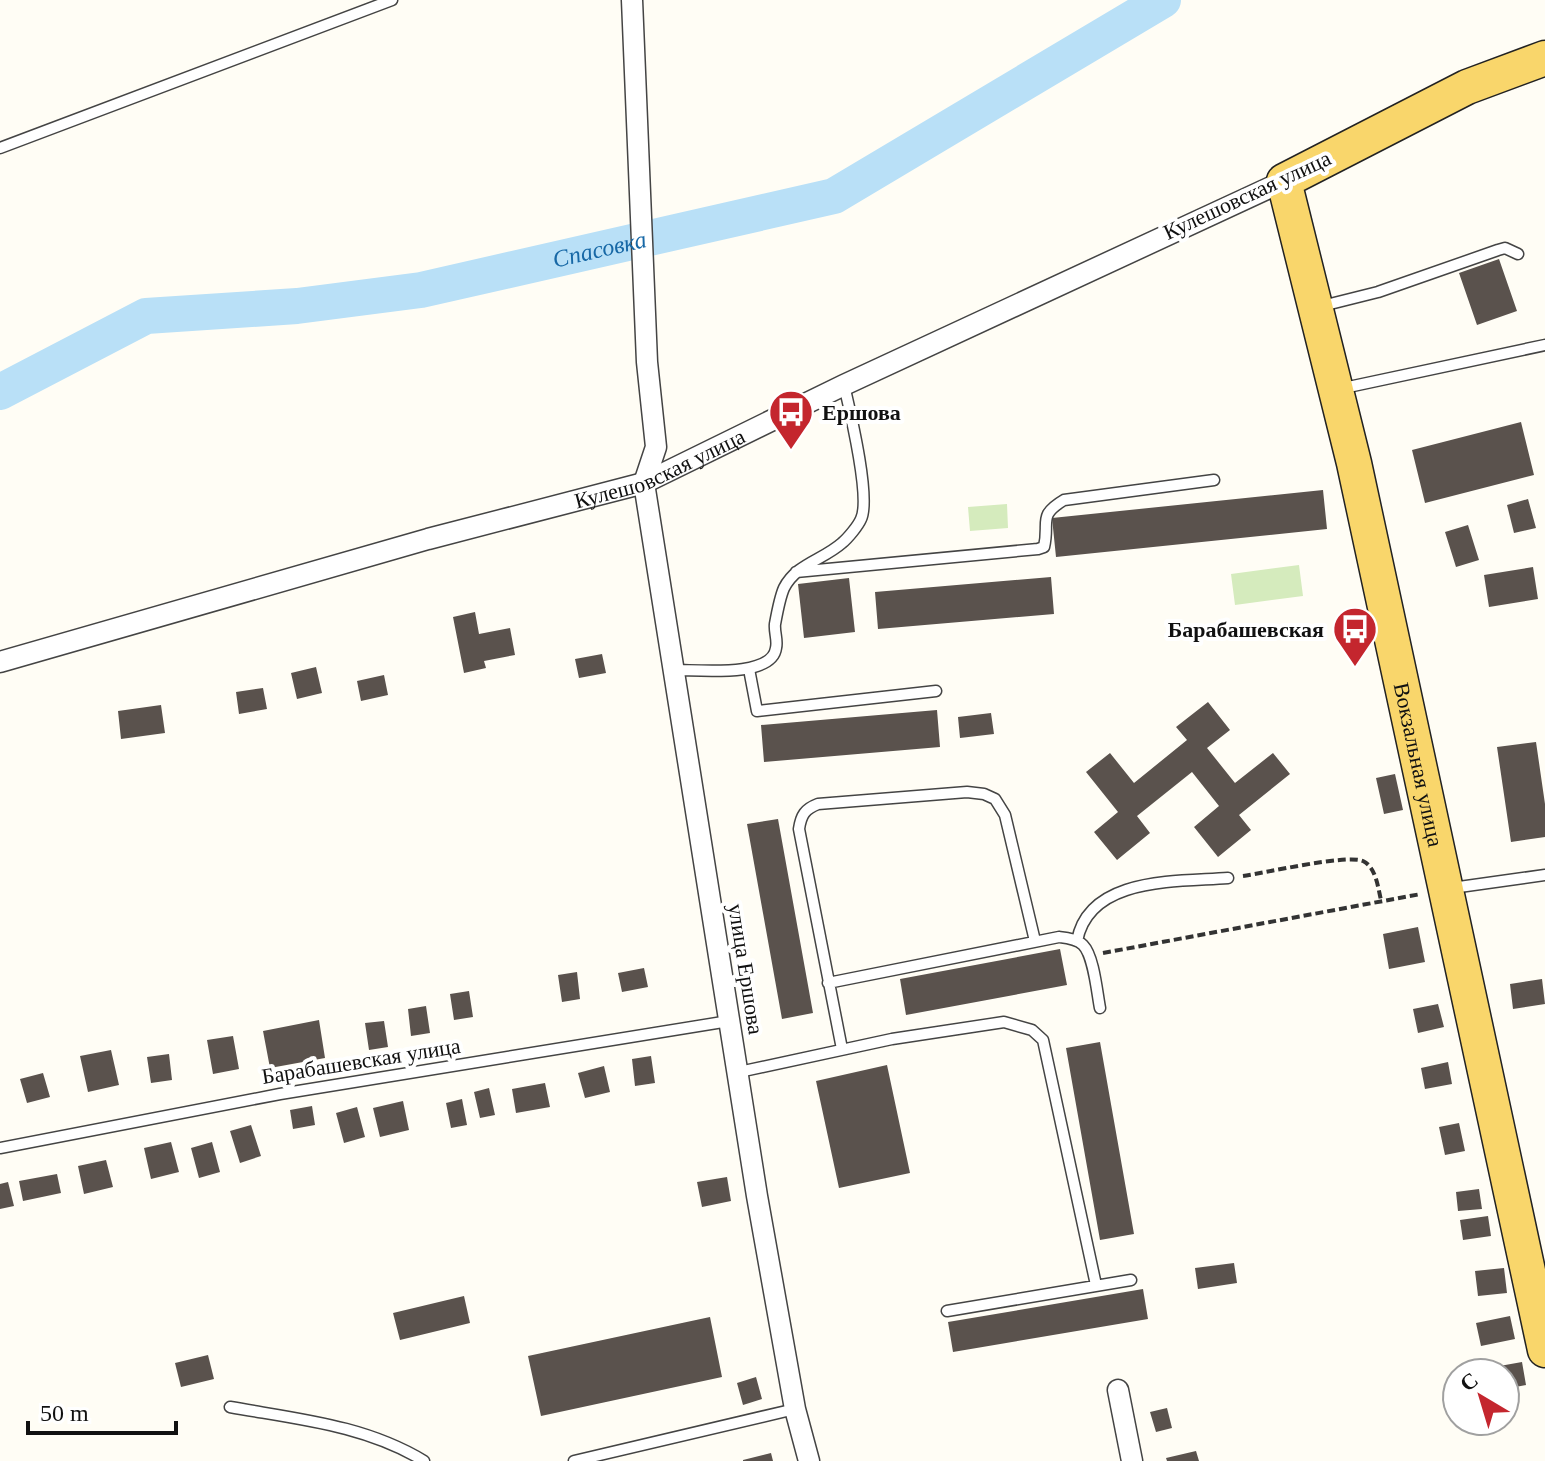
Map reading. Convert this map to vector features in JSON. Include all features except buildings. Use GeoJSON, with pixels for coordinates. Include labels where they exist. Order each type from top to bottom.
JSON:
{"type":"FeatureCollection","features":[{"type":"Feature","properties":{"kind":"main road","name":"Кулешовская улица"},"geometry":{"type":"LineString","coordinates":[[1284,181],[1467,87],[1545,58]]}},
{"type":"Feature","properties":{"kind":"main road","name":"Вокзальная улица"},"geometry":{"type":"LineString","coordinates":[[1284,181],[1337,389],[1545,1350]]}},
{"type":"Feature","properties":{"kind":"street"},"geometry":{"type":"LineString","coordinates":[[632,0],[647,362],[656,447],[644,483]]}},
{"type":"Feature","properties":{"kind":"street","name":"Кулешовская улица"},"geometry":{"type":"LineString","coordinates":[[0,662],[428,539],[644,483],[844,385],[1284,181]]}},
{"type":"Feature","properties":{"kind":"street","name":"улица Ершова"},"geometry":{"type":"LineString","coordinates":[[644,483],[757,1196],[795,1409],[809,1461]]}},
{"type":"Feature","properties":{"kind":"street"},"geometry":{"type":"LineString","coordinates":[[1118,1390],[1132,1461]]}},
{"type":"Feature","properties":{"kind":"lane"},"geometry":{"type":"LineString","coordinates":[[0,148],[392,0]]}},
{"type":"Feature","properties":{"kind":"lane"},"geometry":{"type":"LineString","coordinates":[[1316,308],[1378,292],[1505,248],[1518,254]]}},
{"type":"Feature","properties":{"kind":"lane"},"geometry":{"type":"LineString","coordinates":[[1337,389],[1545,345]]}},
{"type":"Feature","properties":{"kind":"lane"},"geometry":{"type":"LineString","coordinates":[[676,670],[749,669],[773,659],[777,647],[775,625],[784,589],[796,572],[842,543],[862,518],[863,494],[857,445],[844,385]]}},
{"type":"Feature","properties":{"kind":"lane"},"geometry":{"type":"LineString","coordinates":[[796,572],[1038,549],[1044,547],[1044,520],[1049,508],[1064,500],[1214,480]]}},
{"type":"Feature","properties":{"kind":"lane"},"geometry":{"type":"LineString","coordinates":[[749,669],[757,711],[936,691]]}},
{"type":"Feature","properties":{"kind":"lane"},"geometry":{"type":"LineString","coordinates":[[842,1049],[799,829],[801,816],[808,808],[818,804],[946,793],[984,794],[995,799],[1005,815],[1035,941]]}},
{"type":"Feature","properties":{"kind":"lane"},"geometry":{"type":"LineString","coordinates":[[1447,889],[1545,875]]}},
{"type":"Feature","properties":{"kind":"lane"},"geometry":{"type":"LineString","coordinates":[[1077,941],[1079,929],[1088,913],[1115,895],[1148,885],[1228,878]]}},
{"type":"Feature","properties":{"kind":"lane"},"geometry":{"type":"LineString","coordinates":[[828,983],[1059,937],[1085,946],[1100,1008]]}},
{"type":"Feature","properties":{"kind":"lane","name":"Барабашевская улица"},"geometry":{"type":"LineString","coordinates":[[0,1148],[267,1097],[729,1021]]}},
{"type":"Feature","properties":{"kind":"lane"},"geometry":{"type":"LineString","coordinates":[[739,1072],[842,1049],[1004,1022],[1032,1030],[1043,1040],[1096,1285]]}},
{"type":"Feature","properties":{"kind":"lane"},"geometry":{"type":"LineString","coordinates":[[947,1311],[1131,1280]]}},
{"type":"Feature","properties":{"kind":"lane"},"geometry":{"type":"LineString","coordinates":[[230,1407],[360,1431],[401,1447],[424,1461]]}},
{"type":"Feature","properties":{"kind":"lane"},"geometry":{"type":"LineString","coordinates":[[574,1461],[795,1409]]}},
{"type":"Feature","properties":{"kind":"path"},"geometry":{"type":"LineString","coordinates":[[1228,878],[1345,860],[1364,861],[1373,870],[1381,900]]}},
{"type":"Feature","properties":{"kind":"path"},"geometry":{"type":"LineString","coordinates":[[1089,955],[1447,889]]}},
{"type":"Feature","properties":{"kind":"green space"},"geometry":{"type":"Polygon","coordinates":[[[1007,504],[1008,528],[970,531],[968,507],[1007,504]]]}},
{"type":"Feature","properties":{"kind":"green space"},"geometry":{"type":"Polygon","coordinates":[[[1299,565],[1303,596],[1235,605],[1231,574],[1299,565]]]}},
{"type":"Feature","properties":{"kind":"waterway","name":"Спасовка"},"geometry":{"type":"LineString","coordinates":[[0,392],[146,316],[297,306],[421,290],[834,196],[1163,0]]}},
{"type":"Feature","properties":{"kind":"place","name":"Ершова"},"geometry":{"type":"Point","coordinates":[791,451]}},
{"type":"Feature","properties":{"kind":"place","name":"Барабашевская"},"geometry":{"type":"Point","coordinates":[1355,668]}}]}
